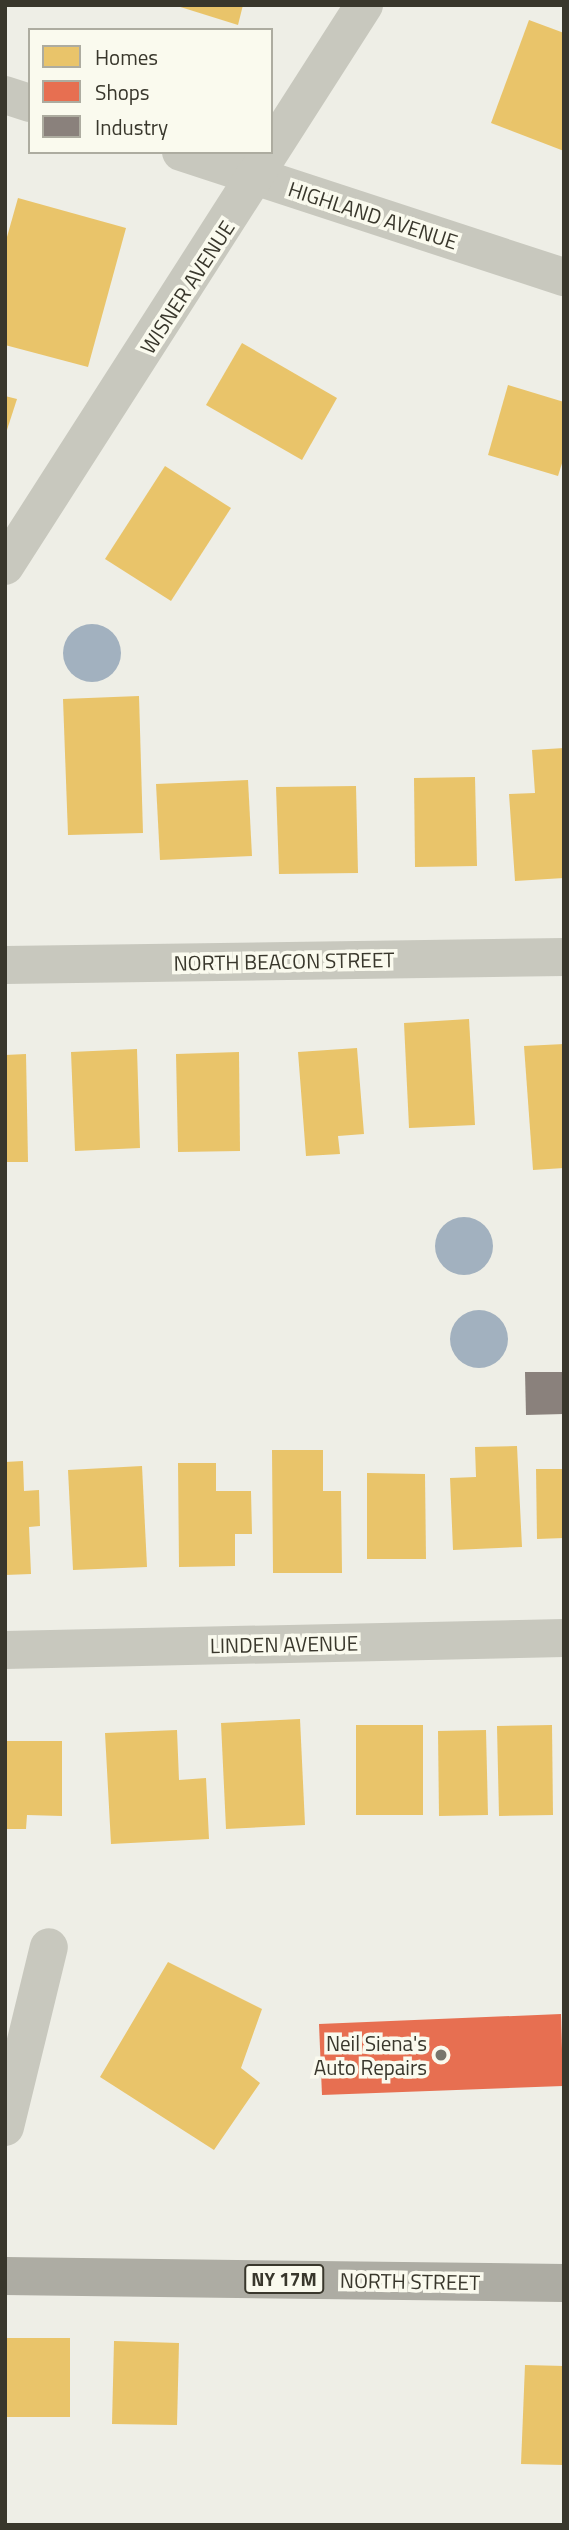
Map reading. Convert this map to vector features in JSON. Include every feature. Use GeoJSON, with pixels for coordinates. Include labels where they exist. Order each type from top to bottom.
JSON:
{"type":"FeatureCollection","features":[{"type":"Feature","properties":{"kind":"main road","name":"NORTH STREET"},"geometry":{"type":"LineString","coordinates":[[5,2276],[564,2283]]}},
{"type":"Feature","properties":{"kind":"street","name":"WISNER AVENUE"},"geometry":{"type":"LineString","coordinates":[[273,152],[364,5]]}},
{"type":"Feature","properties":{"kind":"street"},"geometry":{"type":"LineString","coordinates":[[5,95],[28,102]]}},
{"type":"Feature","properties":{"kind":"street","name":"HIGHLAND AVENUE"},"geometry":{"type":"LineString","coordinates":[[187,154],[564,277]]}},
{"type":"Feature","properties":{"kind":"street","name":"WISNER AVENUE"},"geometry":{"type":"LineString","coordinates":[[5,566],[272,154]]}},
{"type":"Feature","properties":{"kind":"street","name":"NORTH BEACON STREET"},"geometry":{"type":"LineString","coordinates":[[5,965],[564,957]]}},
{"type":"Feature","properties":{"kind":"street","name":"LINDEN AVENUE"},"geometry":{"type":"LineString","coordinates":[[5,1650],[564,1638]]}},
{"type":"Feature","properties":{"kind":"street"},"geometry":{"type":"LineString","coordinates":[[5,2127],[49,1947]]}},
{"type":"Feature","properties":{"kind":"water"},"geometry":{"type":"Polygon","coordinates":[[[86,624],[98,624],[113,632],[121,647],[121,659],[113,674],[98,682],[86,682],[71,674],[63,659],[63,647],[71,632],[86,624]]]}},
{"type":"Feature","properties":{"kind":"water"},"geometry":{"type":"Polygon","coordinates":[[[458,1217],[470,1217],[485,1225],[493,1240],[493,1252],[485,1267],[470,1275],[458,1275],[443,1267],[435,1252],[435,1240],[443,1225],[458,1217]]]}},
{"type":"Feature","properties":{"kind":"water"},"geometry":{"type":"Polygon","coordinates":[[[473,1310],[485,1310],[500,1318],[508,1333],[508,1345],[500,1360],[485,1368],[473,1368],[458,1360],[450,1345],[450,1333],[458,1318],[473,1310]]]}},
{"type":"Feature","properties":{"kind":"building: Homes"},"geometry":{"type":"Polygon","coordinates":[[[174,5],[243,5],[238,25],[174,5]]]}},
{"type":"Feature","properties":{"kind":"building: Homes"},"geometry":{"type":"Polygon","coordinates":[[[529,20],[564,33],[564,151],[491,123],[529,20]]]}},
{"type":"Feature","properties":{"kind":"building: Homes"},"geometry":{"type":"Polygon","coordinates":[[[18,198],[126,228],[88,367],[5,345],[5,244],[18,198]]]}},
{"type":"Feature","properties":{"kind":"building: Homes"},"geometry":{"type":"Polygon","coordinates":[[[242,343],[337,398],[302,460],[206,405],[242,343]]]}},
{"type":"Feature","properties":{"kind":"building: Homes"},"geometry":{"type":"Polygon","coordinates":[[[508,385],[564,402],[564,457],[558,476],[488,455],[508,385]]]}},
{"type":"Feature","properties":{"kind":"building: Homes"},"geometry":{"type":"Polygon","coordinates":[[[5,396],[17,399],[6,433],[5,433],[5,396]]]}},
{"type":"Feature","properties":{"kind":"building: Homes"},"geometry":{"type":"Polygon","coordinates":[[[165,466],[231,508],[171,601],[105,559],[165,466]]]}},
{"type":"Feature","properties":{"kind":"building: Homes"},"geometry":{"type":"Polygon","coordinates":[[[139,696],[143,833],[68,835],[63,699],[139,696]]]}},
{"type":"Feature","properties":{"kind":"building: Homes"},"geometry":{"type":"Polygon","coordinates":[[[564,748],[564,878],[515,881],[509,794],[535,793],[532,750],[564,748]]]}},
{"type":"Feature","properties":{"kind":"building: Homes"},"geometry":{"type":"Polygon","coordinates":[[[475,777],[477,866],[415,867],[414,778],[475,777]]]}},
{"type":"Feature","properties":{"kind":"building: Homes"},"geometry":{"type":"Polygon","coordinates":[[[248,780],[252,856],[160,860],[156,784],[248,780]]]}},
{"type":"Feature","properties":{"kind":"building: Homes"},"geometry":{"type":"Polygon","coordinates":[[[356,786],[358,873],[279,874],[276,787],[356,786]]]}},
{"type":"Feature","properties":{"kind":"building: Homes"},"geometry":{"type":"Polygon","coordinates":[[[469,1019],[475,1125],[409,1128],[404,1023],[469,1019]]]}},
{"type":"Feature","properties":{"kind":"building: Homes"},"geometry":{"type":"Polygon","coordinates":[[[564,1044],[564,1168],[533,1170],[524,1046],[564,1044]]]}},
{"type":"Feature","properties":{"kind":"building: Homes"},"geometry":{"type":"Polygon","coordinates":[[[357,1048],[364,1134],[338,1136],[340,1154],[306,1156],[298,1052],[357,1048]]]}},
{"type":"Feature","properties":{"kind":"building: Homes"},"geometry":{"type":"Polygon","coordinates":[[[137,1049],[140,1148],[75,1151],[71,1052],[137,1049]]]}},
{"type":"Feature","properties":{"kind":"building: Homes"},"geometry":{"type":"Polygon","coordinates":[[[239,1052],[240,1151],[178,1152],[176,1054],[239,1052]]]}},
{"type":"Feature","properties":{"kind":"building: Homes"},"geometry":{"type":"Polygon","coordinates":[[[26,1054],[28,1162],[5,1162],[5,1055],[26,1054]]]}},
{"type":"Feature","properties":{"kind":"building: Homes"},"geometry":{"type":"Polygon","coordinates":[[[517,1446],[522,1547],[453,1550],[450,1478],[476,1477],[475,1447],[517,1446]]]}},
{"type":"Feature","properties":{"kind":"building: Homes"},"geometry":{"type":"Polygon","coordinates":[[[272,1450],[323,1450],[323,1491],[341,1491],[342,1573],[273,1573],[272,1450]]]}},
{"type":"Feature","properties":{"kind":"building: Homes"},"geometry":{"type":"Polygon","coordinates":[[[23,1461],[24,1491],[39,1490],[40,1526],[29,1527],[31,1574],[5,1575],[5,1462],[23,1461]]]}},
{"type":"Feature","properties":{"kind":"building: Homes"},"geometry":{"type":"Polygon","coordinates":[[[178,1463],[216,1463],[216,1491],[251,1491],[252,1534],[235,1534],[235,1566],[179,1567],[178,1463]]]}},
{"type":"Feature","properties":{"kind":"building: Homes"},"geometry":{"type":"Polygon","coordinates":[[[142,1466],[147,1567],[73,1570],[68,1470],[142,1466]]]}},
{"type":"Feature","properties":{"kind":"building: Homes"},"geometry":{"type":"Polygon","coordinates":[[[536,1469],[564,1469],[564,1538],[537,1539],[536,1469]]]}},
{"type":"Feature","properties":{"kind":"building: Homes"},"geometry":{"type":"Polygon","coordinates":[[[367,1473],[425,1474],[426,1559],[367,1559],[367,1473]]]}},
{"type":"Feature","properties":{"kind":"building: Homes"},"geometry":{"type":"Polygon","coordinates":[[[300,1719],[305,1825],[226,1829],[221,1723],[300,1719]]]}},
{"type":"Feature","properties":{"kind":"building: Homes"},"geometry":{"type":"Polygon","coordinates":[[[356,1725],[423,1725],[423,1815],[356,1815],[356,1725]]]}},
{"type":"Feature","properties":{"kind":"building: Homes"},"geometry":{"type":"Polygon","coordinates":[[[552,1725],[553,1815],[499,1816],[497,1726],[552,1725]]]}},
{"type":"Feature","properties":{"kind":"building: Homes"},"geometry":{"type":"Polygon","coordinates":[[[177,1730],[179,1780],[206,1778],[209,1839],[111,1844],[105,1733],[177,1730]]]}},
{"type":"Feature","properties":{"kind":"building: Homes"},"geometry":{"type":"Polygon","coordinates":[[[486,1730],[488,1815],[439,1816],[438,1731],[486,1730]]]}},
{"type":"Feature","properties":{"kind":"building: Homes"},"geometry":{"type":"Polygon","coordinates":[[[5,1741],[62,1741],[62,1816],[27,1815],[26,1829],[5,1829],[5,1741]]]}},
{"type":"Feature","properties":{"kind":"building: Homes"},"geometry":{"type":"Polygon","coordinates":[[[168,1962],[262,2009],[241,2068],[260,2083],[214,2150],[100,2077],[168,1962]]]}},
{"type":"Feature","properties":{"kind":"building: Homes"},"geometry":{"type":"Polygon","coordinates":[[[5,2338],[70,2338],[70,2417],[5,2417],[5,2338]]]}},
{"type":"Feature","properties":{"kind":"building: Homes"},"geometry":{"type":"Polygon","coordinates":[[[114,2341],[179,2343],[177,2425],[112,2424],[114,2341]]]}},
{"type":"Feature","properties":{"kind":"building: Homes"},"geometry":{"type":"Polygon","coordinates":[[[525,2365],[564,2366],[564,2465],[521,2464],[525,2365]]]}},
{"type":"Feature","properties":{"kind":"building: Shops","name":"Neil Siena's Auto Repairs"},"geometry":{"type":"Polygon","coordinates":[[[561,2014],[563,2086],[322,2095],[319,2024],[561,2014]]]}},
{"type":"Feature","properties":{"kind":"building: Industry"},"geometry":{"type":"Polygon","coordinates":[[[525,1372],[564,1372],[564,1414],[526,1415],[525,1372]]]}},
{"type":"Feature","properties":{"kind":"place","name":"Neil Siena's Auto Repairs"},"geometry":{"type":"Point","coordinates":[441,2055]}}]}
